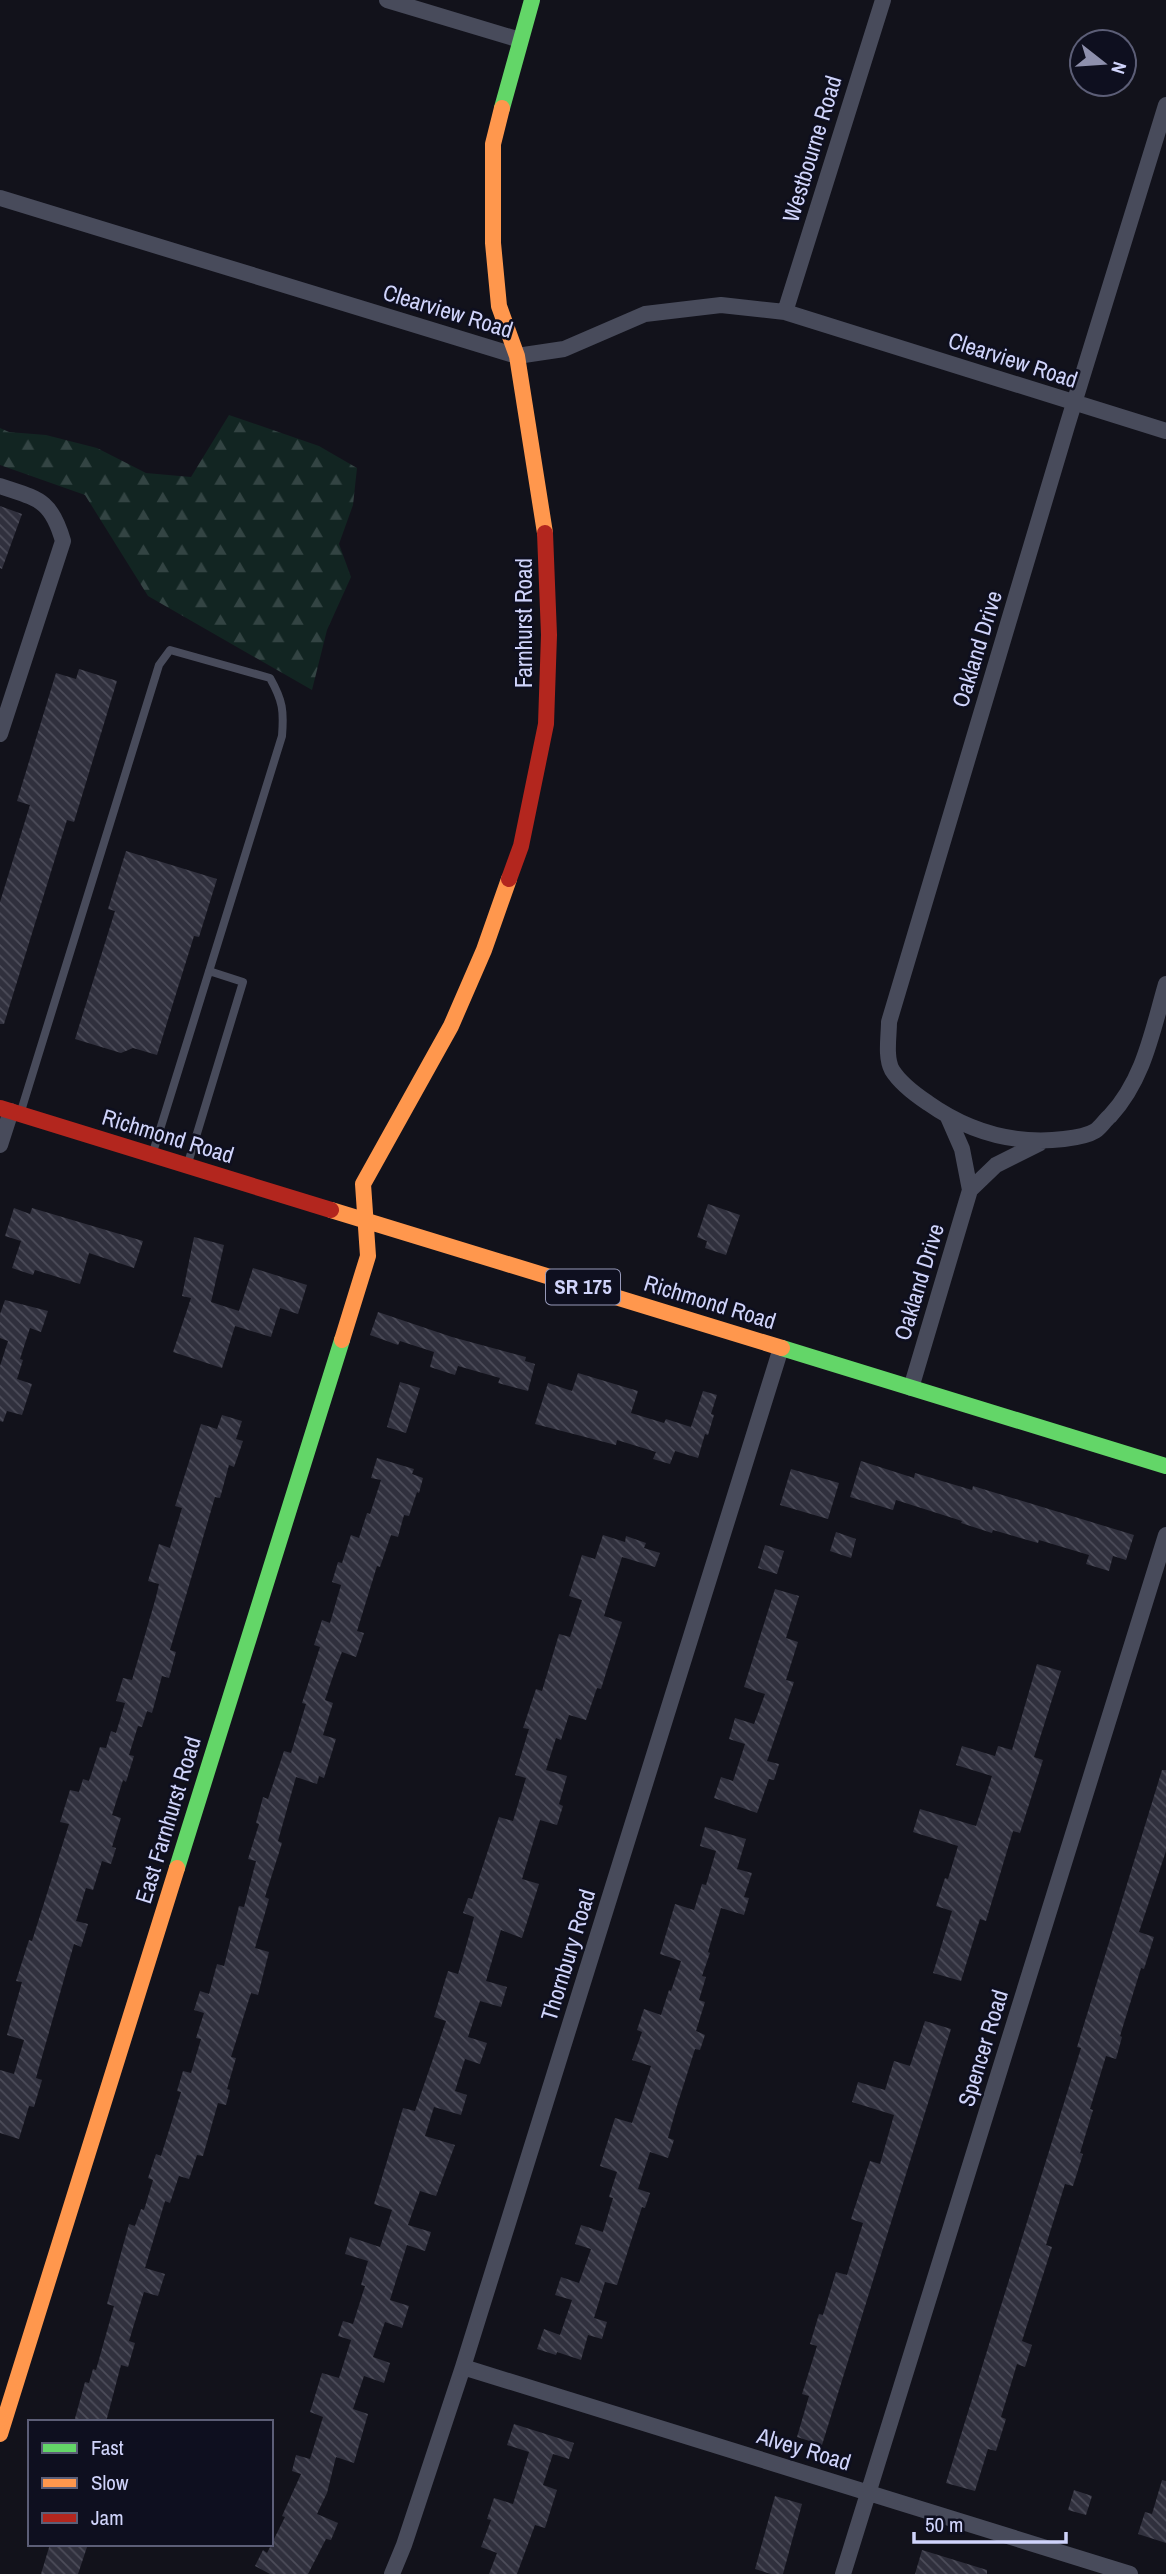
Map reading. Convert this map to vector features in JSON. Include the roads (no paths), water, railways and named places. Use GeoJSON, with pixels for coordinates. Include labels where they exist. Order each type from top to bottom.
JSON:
{"type":"FeatureCollection","features":[{"type":"Feature","properties":{"kind":"street"},"geometry":{"type":"LineString","coordinates":[[387,0],[520,40]]}},
{"type":"Feature","properties":{"kind":"street","name":"Farnhurst Road"},"geometry":{"type":"LineString","coordinates":[[364,1219],[363,1184],[451,1026],[484,950],[521,846],[546,724],[549,635],[547,543],[517,356],[499,306],[493,243],[493,144],[533,0]]}},
{"type":"Feature","properties":{"kind":"street","name":"Westbourne Road"},"geometry":{"type":"LineString","coordinates":[[785,312],[883,0]]}},
{"type":"Feature","properties":{"kind":"street","name":"Oakland Drive"},"geometry":{"type":"LineString","coordinates":[[1042,1142],[980,1132],[948,1117],[915,1094],[892,1069],[888,1052],[889,1022],[1166,105]]}},
{"type":"Feature","properties":{"kind":"street","name":"Clearview Road"},"geometry":{"type":"LineString","coordinates":[[0,198],[517,356],[564,349],[645,314],[721,305],[785,312],[1166,431]]}},
{"type":"Feature","properties":{"kind":"street"},"geometry":{"type":"LineString","coordinates":[[0,486],[40,500],[56,517],[63,541],[0,734]]}},
{"type":"Feature","properties":{"kind":"street"},"geometry":{"type":"LineString","coordinates":[[970,1190],[996,1165],[1042,1142],[1095,1132],[1124,1100],[1139,1075],[1166,984]]}},
{"type":"Feature","properties":{"kind":"street"},"geometry":{"type":"LineString","coordinates":[[0,1145],[10,1111]]}},
{"type":"Feature","properties":{"kind":"street","name":"Richmond Road"},"geometry":{"type":"LineString","coordinates":[[10,1111],[1166,1466]]}},
{"type":"Feature","properties":{"kind":"street"},"geometry":{"type":"LineString","coordinates":[[948,1117],[961,1149],[970,1190]]}},
{"type":"Feature","properties":{"kind":"street","name":"Oakland Drive"},"geometry":{"type":"LineString","coordinates":[[911,1388],[970,1190]]}},
{"type":"Feature","properties":{"kind":"street","name":"East Farnhurst Road"},"geometry":{"type":"LineString","coordinates":[[0,2434],[368,1256],[364,1219]]}},
{"type":"Feature","properties":{"kind":"street","name":"Thornbury Road"},"geometry":{"type":"LineString","coordinates":[[392,2574],[463,2367],[781,1348]]}},
{"type":"Feature","properties":{"kind":"street","name":"Spencer Road"},"geometry":{"type":"LineString","coordinates":[[843,2574],[1166,1535]]}},
{"type":"Feature","properties":{"kind":"street","name":"Alvey Road"},"geometry":{"type":"LineString","coordinates":[[463,2367],[1130,2574]]}},
{"type":"Feature","properties":{"kind":"lane"},"geometry":{"type":"LineString","coordinates":[[10,1111],[159,665],[170,650],[270,678],[284,708],[278,749],[152,1155]]}},
{"type":"Feature","properties":{"kind":"lane"},"geometry":{"type":"LineString","coordinates":[[188,1166],[243,982],[209,971]]}}]}
